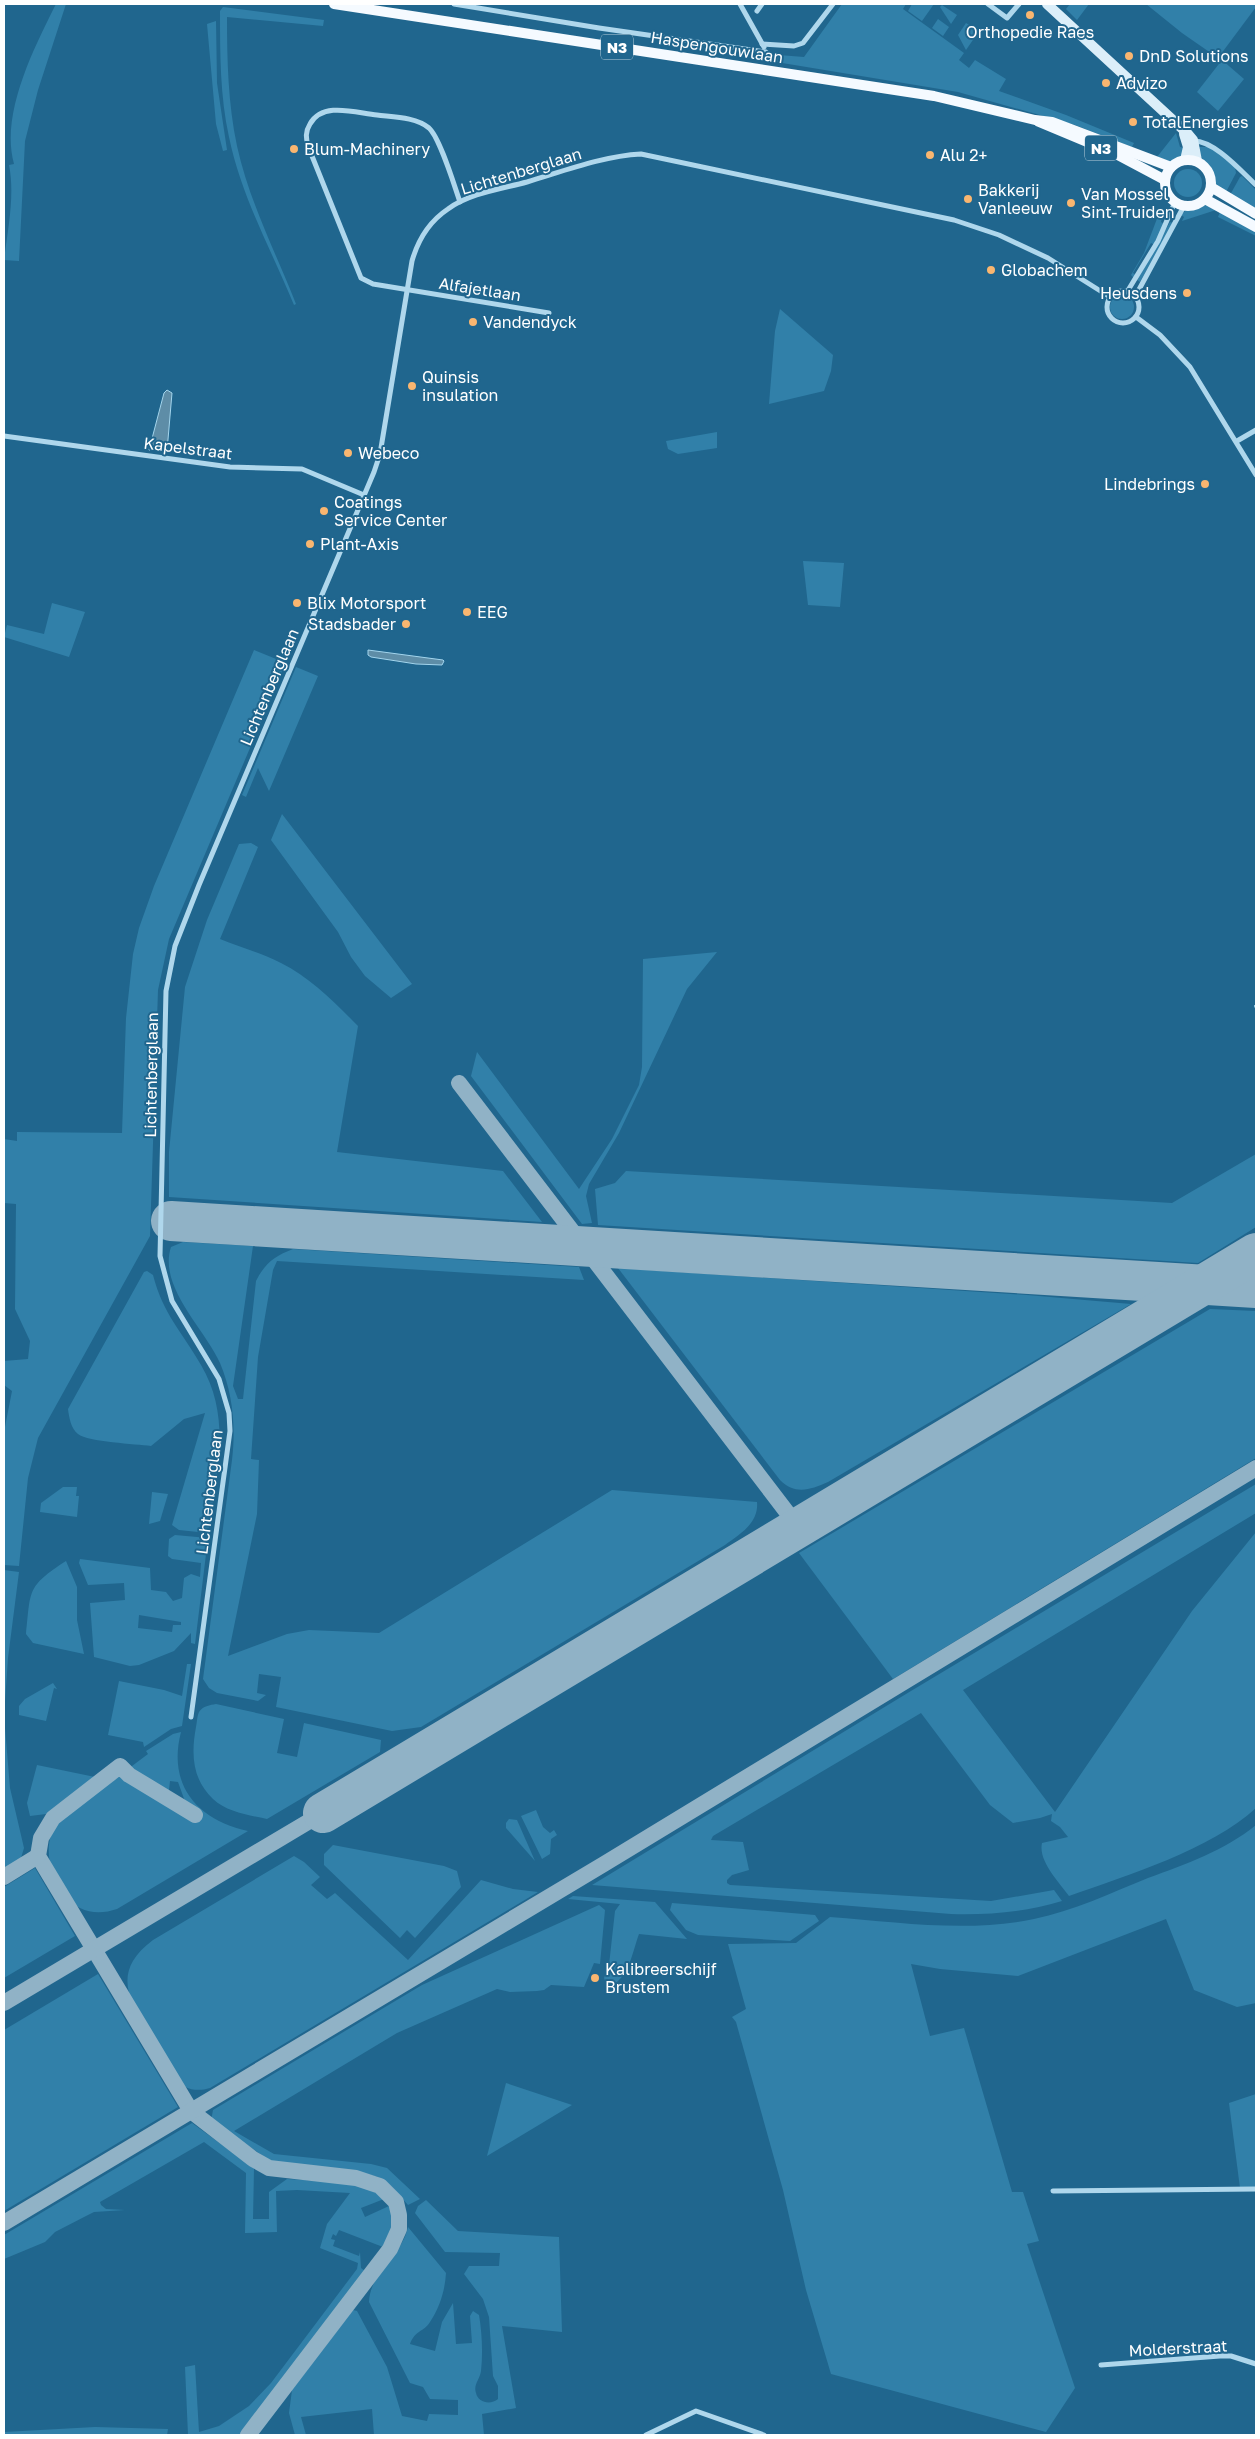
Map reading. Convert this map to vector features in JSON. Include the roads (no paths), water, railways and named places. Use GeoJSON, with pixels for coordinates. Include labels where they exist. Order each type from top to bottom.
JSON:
{"type":"FeatureCollection","features":[{"type":"Feature","properties":{"kind":"main road","name":"Haspengouwlaan"},"geometry":{"type":"LineString","coordinates":[[334,4],[934,96],[1060,125],[1171,167]]}},
{"type":"Feature","properties":{"kind":"main road"},"geometry":{"type":"LineString","coordinates":[[1047,4],[1179,127],[1190,141],[1197,161],[1207,169],[1212,180],[1211,187],[1205,199],[1195,205],[1180,204],[1168,195],[1165,180],[1171,167],[1185,160],[1197,161]]}},
{"type":"Feature","properties":{"kind":"main road","name":"Haspengouwlaan"},"geometry":{"type":"LineString","coordinates":[[1034,120],[1050,129],[1118,155],[1165,180]]}},
{"type":"Feature","properties":{"kind":"main road"},"geometry":{"type":"LineString","coordinates":[[1185,160],[1190,141]]}},
{"type":"Feature","properties":{"kind":"main road"},"geometry":{"type":"LineString","coordinates":[[1211,187],[1256,214]]}},
{"type":"Feature","properties":{"kind":"main road"},"geometry":{"type":"LineString","coordinates":[[1205,199],[1256,227]]}},
{"type":"Feature","properties":{"kind":"street"},"geometry":{"type":"LineString","coordinates":[[454,4],[572,24],[766,52],[740,4]]}},
{"type":"Feature","properties":{"kind":"street"},"geometry":{"type":"LineString","coordinates":[[757,11],[762,4]]}},
{"type":"Feature","properties":{"kind":"street"},"geometry":{"type":"LineString","coordinates":[[762,44],[794,46],[803,43],[834,4]]}},
{"type":"Feature","properties":{"kind":"street"},"geometry":{"type":"LineString","coordinates":[[988,4],[1007,18],[1020,4]]}},
{"type":"Feature","properties":{"kind":"street","name":"Alfajetlaan"},"geometry":{"type":"LineString","coordinates":[[460,202],[435,136],[425,125],[411,120],[331,110],[322,113],[311,122],[306,135],[308,146],[358,275],[373,284],[549,312]]}},
{"type":"Feature","properties":{"kind":"street"},"geometry":{"type":"LineString","coordinates":[[1190,141],[1203,141],[1224,155],[1256,185]]}},
{"type":"Feature","properties":{"kind":"street","name":"Lichtenberglaan"},"geometry":{"type":"LineString","coordinates":[[191,1717],[230,1431],[229,1412],[219,1379],[172,1301],[161,1262],[166,991],[170,968],[182,926],[380,454],[412,261],[421,239],[435,220],[460,202],[614,157],[641,154],[654,155],[967,224],[1006,238],[1048,258],[1110,297]]}},
{"type":"Feature","properties":{"kind":"street"},"geometry":{"type":"LineString","coordinates":[[1127,292],[1180,204]]}},
{"type":"Feature","properties":{"kind":"street"},"geometry":{"type":"LineString","coordinates":[[1135,297],[1180,204]]}},
{"type":"Feature","properties":{"kind":"street"},"geometry":{"type":"LineString","coordinates":[[1117,292],[1127,292],[1135,297],[1139,306],[1136,317],[1128,323],[1113,321],[1106,308],[1110,297],[1117,292]]}},
{"type":"Feature","properties":{"kind":"street"},"geometry":{"type":"LineString","coordinates":[[1136,317],[1160,335],[1190,368],[1237,441],[1256,475]]}},
{"type":"Feature","properties":{"kind":"street"},"geometry":{"type":"LineString","coordinates":[[1237,441],[1256,430]]}},
{"type":"Feature","properties":{"kind":"street","name":"Kapelstraat"},"geometry":{"type":"LineString","coordinates":[[4,436],[230,467],[302,469],[364,495]]}},
{"type":"Feature","properties":{"kind":"street"},"geometry":{"type":"LineString","coordinates":[[1053,2191],[1256,2189]]}},
{"type":"Feature","properties":{"kind":"street","name":"Molderstraat"},"geometry":{"type":"LineString","coordinates":[[1101,2365],[1220,2356],[1231,2356],[1256,2364]]}},
{"type":"Feature","properties":{"kind":"street"},"geometry":{"type":"LineString","coordinates":[[646,2435],[696,2411],[764,2435]]}},
{"type":"Feature","properties":{"kind":"place","name":"Orthopedie Raes"},"geometry":{"type":"Point","coordinates":[1030,15]}},
{"type":"Feature","properties":{"kind":"place","name":"DnD Solutions"},"geometry":{"type":"Point","coordinates":[1129,56]}},
{"type":"Feature","properties":{"kind":"place","name":"Advizo"},"geometry":{"type":"Point","coordinates":[1106,83]}},
{"type":"Feature","properties":{"kind":"place","name":"TotalEnergies"},"geometry":{"type":"Point","coordinates":[1133,122]}},
{"type":"Feature","properties":{"kind":"place","name":"Blum-Machinery"},"geometry":{"type":"Point","coordinates":[294,149]}},
{"type":"Feature","properties":{"kind":"place","name":"Alu 2+"},"geometry":{"type":"Point","coordinates":[930,155]}},
{"type":"Feature","properties":{"kind":"place","name":"Bakkerij Vanleeuw"},"geometry":{"type":"Point","coordinates":[968,199]}},
{"type":"Feature","properties":{"kind":"place","name":"Van Mossel Sint-Truiden"},"geometry":{"type":"Point","coordinates":[1071,203]}},
{"type":"Feature","properties":{"kind":"place","name":"Globachem"},"geometry":{"type":"Point","coordinates":[991,270]}},
{"type":"Feature","properties":{"kind":"place","name":"Heusdens"},"geometry":{"type":"Point","coordinates":[1187,293]}},
{"type":"Feature","properties":{"kind":"place","name":"Vandendyck"},"geometry":{"type":"Point","coordinates":[473,322]}},
{"type":"Feature","properties":{"kind":"place","name":"Quinsis insulation"},"geometry":{"type":"Point","coordinates":[412,386]}},
{"type":"Feature","properties":{"kind":"place","name":"Webeco"},"geometry":{"type":"Point","coordinates":[348,453]}},
{"type":"Feature","properties":{"kind":"place","name":"Lindebrings"},"geometry":{"type":"Point","coordinates":[1205,484]}},
{"type":"Feature","properties":{"kind":"place","name":"Coatings Service Center"},"geometry":{"type":"Point","coordinates":[324,511]}},
{"type":"Feature","properties":{"kind":"place","name":"Plant-Axis"},"geometry":{"type":"Point","coordinates":[310,544]}},
{"type":"Feature","properties":{"kind":"place","name":"Blix Motorsport"},"geometry":{"type":"Point","coordinates":[297,603]}},
{"type":"Feature","properties":{"kind":"place","name":"EEG"},"geometry":{"type":"Point","coordinates":[467,612]}},
{"type":"Feature","properties":{"kind":"place","name":"Stadsbader"},"geometry":{"type":"Point","coordinates":[406,624]}},
{"type":"Feature","properties":{"kind":"place","name":"Kalibreerschijf Brustem"},"geometry":{"type":"Point","coordinates":[595,1978]}}]}
